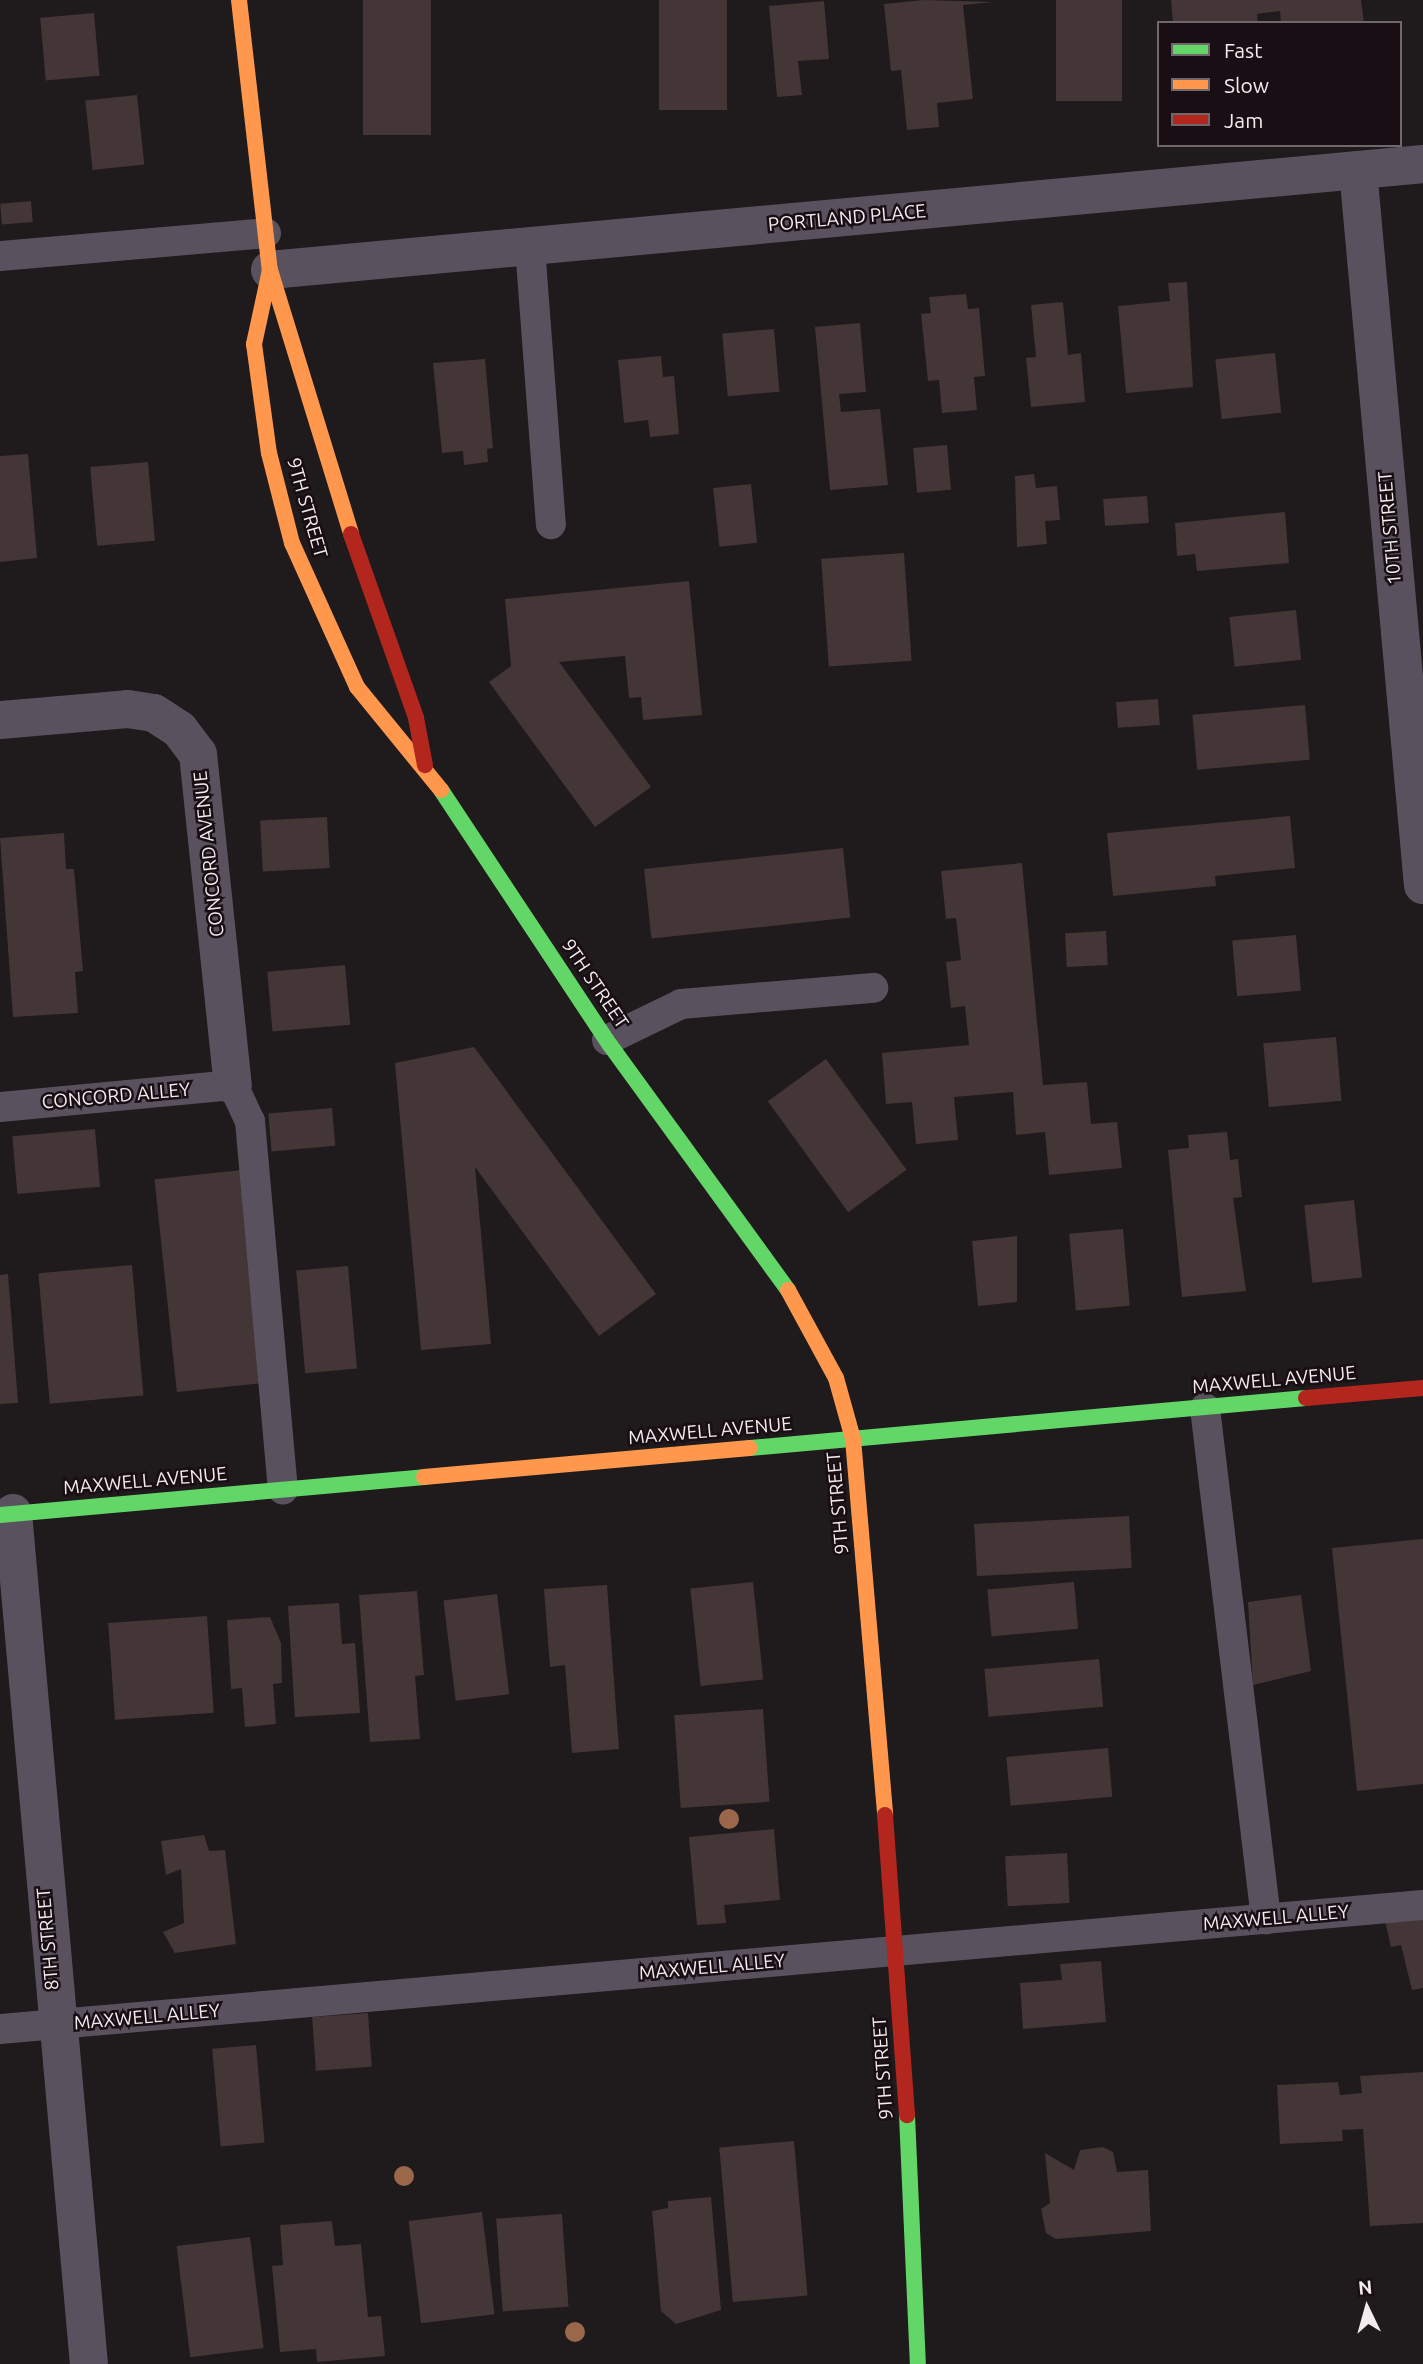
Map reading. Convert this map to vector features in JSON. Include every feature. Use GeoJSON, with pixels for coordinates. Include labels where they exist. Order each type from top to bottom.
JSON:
{"type":"FeatureCollection","features":[{"type":"Feature","properties":{"kind":"street","name":"9TH STREET"},"geometry":{"type":"LineString","coordinates":[[239,0],[270,270],[367,589],[416,718],[425,765]]}},
{"type":"Feature","properties":{"kind":"street","name":"PORTLAND PLACE"},"geometry":{"type":"LineString","coordinates":[[270,270],[1423,164]]}},
{"type":"Feature","properties":{"kind":"street","name":"10TH STREET"},"geometry":{"type":"LineString","coordinates":[[1357,170],[1423,885]]}},
{"type":"Feature","properties":{"kind":"street","name":"9TH STREET"},"geometry":{"type":"LineString","coordinates":[[270,270],[255,370],[292,543],[357,687],[400,746],[425,765],[607,1040],[779,1273],[836,1378],[853,1439],[896,1951],[918,2364]]}},
{"type":"Feature","properties":{"kind":"street","name":"CONCORD AVENUE"},"geometry":{"type":"LineString","coordinates":[[0,720],[128,709],[154,713],[179,729],[198,754],[233,1085]]}},
{"type":"Feature","properties":{"kind":"street","name":"MAXWELL AVENUE"},"geometry":{"type":"LineString","coordinates":[[7,1514],[1423,1388]]}},
{"type":"Feature","properties":{"kind":"street","name":"8TH STREET"},"geometry":{"type":"LineString","coordinates":[[7,1514],[89,2364]]}},
{"type":"Feature","properties":{"kind":"lane"},"geometry":{"type":"LineString","coordinates":[[0,256],[265,233]]}},
{"type":"Feature","properties":{"kind":"lane"},"geometry":{"type":"LineString","coordinates":[[530,247],[551,524]]}},
{"type":"Feature","properties":{"kind":"lane"},"geometry":{"type":"LineString","coordinates":[[607,1040],[681,1004],[873,988]]}},
{"type":"Feature","properties":{"kind":"lane"},"geometry":{"type":"LineString","coordinates":[[233,1085],[250,1121],[283,1490]]}},
{"type":"Feature","properties":{"kind":"lane","name":"CONCORD ALLEY"},"geometry":{"type":"LineString","coordinates":[[0,1107],[233,1085]]}},
{"type":"Feature","properties":{"kind":"lane"},"geometry":{"type":"LineString","coordinates":[[1205,1408],[1266,1919]]}},
{"type":"Feature","properties":{"kind":"lane","name":"MAXWELL ALLEY"},"geometry":{"type":"LineString","coordinates":[[0,2029],[1423,1905]]}},
{"type":"Feature","properties":{"kind":"building"},"geometry":{"type":"Polygon","coordinates":[[[363,0],[431,0],[431,135],[363,135],[363,0]]]}},
{"type":"Feature","properties":{"kind":"building"},"geometry":{"type":"Polygon","coordinates":[[[659,0],[727,0],[727,110],[659,110],[659,0]]]}},
{"type":"Feature","properties":{"kind":"building"},"geometry":{"type":"Polygon","coordinates":[[[924,0],[994,2],[963,5],[973,99],[937,103],[939,127],[907,130],[901,70],[891,71],[884,4],[924,0]]]}},
{"type":"Feature","properties":{"kind":"building"},"geometry":{"type":"Polygon","coordinates":[[[1056,0],[1122,0],[1122,101],[1056,101],[1056,0]]]}},
{"type":"Feature","properties":{"kind":"building"},"geometry":{"type":"Polygon","coordinates":[[[1171,0],[1361,0],[1364,21],[1281,21],[1280,11],[1257,14],[1258,21],[1173,21],[1171,0]]]}},
{"type":"Feature","properties":{"kind":"building"},"geometry":{"type":"Polygon","coordinates":[[[824,1],[829,59],[798,61],[802,95],[777,97],[769,6],[824,1]]]}},
{"type":"Feature","properties":{"kind":"building"},"geometry":{"type":"Polygon","coordinates":[[[94,13],[99,76],[46,80],[40,18],[94,13]]]}},
{"type":"Feature","properties":{"kind":"building"},"geometry":{"type":"Polygon","coordinates":[[[137,95],[144,165],[93,170],[85,100],[137,95]]]}},
{"type":"Feature","properties":{"kind":"building"},"geometry":{"type":"Polygon","coordinates":[[[31,201],[33,222],[2,225],[0,204],[31,201]]]}},
{"type":"Feature","properties":{"kind":"building"},"geometry":{"type":"Polygon","coordinates":[[[1187,282],[1193,387],[1126,393],[1118,306],[1170,301],[1168,283],[1187,282]]]}},
{"type":"Feature","properties":{"kind":"building"},"geometry":{"type":"Polygon","coordinates":[[[966,294],[968,309],[979,308],[985,376],[974,377],[977,410],[942,413],[939,380],[928,381],[921,314],[931,313],[929,297],[966,294]]]}},
{"type":"Feature","properties":{"kind":"building"},"geometry":{"type":"Polygon","coordinates":[[[1063,302],[1068,355],[1081,353],[1085,402],[1031,407],[1026,358],[1036,357],[1031,305],[1063,302]]]}},
{"type":"Feature","properties":{"kind":"building"},"geometry":{"type":"Polygon","coordinates":[[[860,323],[866,392],[839,394],[841,412],[880,409],[888,485],[830,490],[815,327],[860,323]]]}},
{"type":"Feature","properties":{"kind":"building"},"geometry":{"type":"Polygon","coordinates":[[[774,329],[779,392],[728,396],[722,334],[774,329]]]}},
{"type":"Feature","properties":{"kind":"building"},"geometry":{"type":"Polygon","coordinates":[[[1275,353],[1281,413],[1222,419],[1215,359],[1275,353]]]}},
{"type":"Feature","properties":{"kind":"building"},"geometry":{"type":"Polygon","coordinates":[[[661,356],[663,377],[674,376],[679,434],[650,437],[648,420],[624,423],[618,360],[661,356]]]}},
{"type":"Feature","properties":{"kind":"building"},"geometry":{"type":"Polygon","coordinates":[[[485,359],[493,448],[487,449],[488,462],[464,465],[463,451],[442,453],[433,363],[485,359]]]}},
{"type":"Feature","properties":{"kind":"building"},"geometry":{"type":"Polygon","coordinates":[[[947,445],[951,490],[917,493],[913,448],[947,445]]]}},
{"type":"Feature","properties":{"kind":"building"},"geometry":{"type":"Polygon","coordinates":[[[28,454],[37,558],[0,562],[0,456],[28,454]]]}},
{"type":"Feature","properties":{"kind":"building"},"geometry":{"type":"Polygon","coordinates":[[[148,462],[155,541],[97,546],[90,467],[148,462]]]}},
{"type":"Feature","properties":{"kind":"building"},"geometry":{"type":"Polygon","coordinates":[[[1034,474],[1036,488],[1057,486],[1060,520],[1045,521],[1047,544],[1017,547],[1015,476],[1034,474]]]}},
{"type":"Feature","properties":{"kind":"building"},"geometry":{"type":"Polygon","coordinates":[[[751,484],[757,543],[719,547],[713,488],[751,484]]]}},
{"type":"Feature","properties":{"kind":"building"},"geometry":{"type":"Polygon","coordinates":[[[1147,496],[1149,523],[1105,526],[1103,499],[1147,496]]]}},
{"type":"Feature","properties":{"kind":"building"},"geometry":{"type":"Polygon","coordinates":[[[1285,512],[1289,563],[1197,571],[1195,554],[1177,556],[1175,523],[1285,512]]]}},
{"type":"Feature","properties":{"kind":"building"},"geometry":{"type":"Polygon","coordinates":[[[904,553],[912,661],[829,667],[821,559],[904,553]]]}},
{"type":"Feature","properties":{"kind":"building"},"geometry":{"type":"Polygon","coordinates":[[[689,581],[702,715],[643,720],[641,697],[629,698],[625,656],[559,662],[651,787],[595,827],[489,682],[511,666],[505,599],[689,581]]]}},
{"type":"Feature","properties":{"kind":"building"},"geometry":{"type":"Polygon","coordinates":[[[1296,610],[1301,660],[1235,667],[1229,617],[1296,610]]]}},
{"type":"Feature","properties":{"kind":"building"},"geometry":{"type":"Polygon","coordinates":[[[1158,699],[1160,725],[1118,728],[1116,702],[1158,699]]]}},
{"type":"Feature","properties":{"kind":"building"},"geometry":{"type":"Polygon","coordinates":[[[1305,705],[1310,760],[1197,770],[1192,715],[1305,705]]]}},
{"type":"Feature","properties":{"kind":"building"},"geometry":{"type":"Polygon","coordinates":[[[1290,816],[1295,868],[1215,876],[1216,886],[1113,896],[1107,833],[1290,816]]]}},
{"type":"Feature","properties":{"kind":"building"},"geometry":{"type":"Polygon","coordinates":[[[327,817],[330,868],[263,871],[260,821],[327,817]]]}},
{"type":"Feature","properties":{"kind":"building"},"geometry":{"type":"Polygon","coordinates":[[[64,833],[66,869],[74,869],[83,971],[75,972],[78,1013],[13,1017],[0,838],[64,833]]]}},
{"type":"Feature","properties":{"kind":"building"},"geometry":{"type":"Polygon","coordinates":[[[843,848],[850,918],[651,939],[644,869],[843,848]]]}},
{"type":"Feature","properties":{"kind":"building"},"geometry":{"type":"Polygon","coordinates":[[[1022,863],[1043,1085],[1087,1082],[1091,1124],[1117,1122],[1122,1168],[1049,1175],[1045,1132],[1016,1135],[1013,1092],[954,1097],[958,1140],[916,1144],[912,1102],[886,1104],[882,1053],[969,1045],[965,1006],[951,1008],[946,962],[961,960],[956,918],[946,919],[941,871],[1022,863]]]}},
{"type":"Feature","properties":{"kind":"building"},"geometry":{"type":"Polygon","coordinates":[[[1106,931],[1108,965],[1067,967],[1065,933],[1106,931]]]}},
{"type":"Feature","properties":{"kind":"building"},"geometry":{"type":"Polygon","coordinates":[[[1296,935],[1301,991],[1237,996],[1232,941],[1296,935]]]}},
{"type":"Feature","properties":{"kind":"building"},"geometry":{"type":"Polygon","coordinates":[[[345,965],[350,1025],[273,1032],[267,972],[345,965]]]}},
{"type":"Feature","properties":{"kind":"building"},"geometry":{"type":"Polygon","coordinates":[[[1336,1037],[1342,1101],[1269,1107],[1263,1043],[1336,1037]]]}},
{"type":"Feature","properties":{"kind":"building"},"geometry":{"type":"Polygon","coordinates":[[[474,1047],[656,1294],[599,1336],[475,1167],[491,1344],[421,1350],[395,1063],[474,1047]]]}},
{"type":"Feature","properties":{"kind":"building"},"geometry":{"type":"Polygon","coordinates":[[[826,1059],[907,1170],[848,1212],[768,1101],[826,1059]]]}},
{"type":"Feature","properties":{"kind":"building"},"geometry":{"type":"Polygon","coordinates":[[[332,1108],[335,1146],[272,1151],[268,1114],[332,1108]]]}},
{"type":"Feature","properties":{"kind":"building"},"geometry":{"type":"Polygon","coordinates":[[[95,1129],[100,1187],[17,1194],[12,1136],[95,1129]]]}},
{"type":"Feature","properties":{"kind":"building"},"geometry":{"type":"Polygon","coordinates":[[[1227,1132],[1230,1160],[1238,1159],[1242,1197],[1233,1198],[1246,1291],[1182,1297],[1168,1150],[1189,1148],[1188,1135],[1227,1132]]]}},
{"type":"Feature","properties":{"kind":"building"},"geometry":{"type":"Polygon","coordinates":[[[242,1170],[264,1383],[177,1392],[154,1179],[242,1170]]]}},
{"type":"Feature","properties":{"kind":"building"},"geometry":{"type":"Polygon","coordinates":[[[1354,1200],[1362,1278],[1312,1283],[1304,1205],[1354,1200]]]}},
{"type":"Feature","properties":{"kind":"building"},"geometry":{"type":"Polygon","coordinates":[[[1123,1229],[1130,1306],[1076,1310],[1069,1234],[1123,1229]]]}},
{"type":"Feature","properties":{"kind":"building"},"geometry":{"type":"Polygon","coordinates":[[[1017,1236],[1017,1302],[978,1306],[972,1241],[1017,1236]]]}},
{"type":"Feature","properties":{"kind":"building"},"geometry":{"type":"Polygon","coordinates":[[[132,1265],[143,1396],[50,1404],[38,1273],[132,1265]]]}},
{"type":"Feature","properties":{"kind":"building"},"geometry":{"type":"Polygon","coordinates":[[[348,1266],[357,1369],[305,1373],[296,1271],[348,1266]]]}},
{"type":"Feature","properties":{"kind":"building"},"geometry":{"type":"Polygon","coordinates":[[[8,1274],[18,1403],[0,1404],[0,1275],[8,1274]]]}},
{"type":"Feature","properties":{"kind":"building"},"geometry":{"type":"Polygon","coordinates":[[[1129,1516],[1132,1568],[977,1576],[974,1524],[1129,1516]]]}},
{"type":"Feature","properties":{"kind":"building"},"geometry":{"type":"Polygon","coordinates":[[[1423,1539],[1423,1784],[1357,1791],[1332,1548],[1423,1539]]]}},
{"type":"Feature","properties":{"kind":"building"},"geometry":{"type":"Polygon","coordinates":[[[753,1582],[763,1679],[701,1686],[690,1589],[753,1582]]]}},
{"type":"Feature","properties":{"kind":"building"},"geometry":{"type":"Polygon","coordinates":[[[1074,1582],[1078,1629],[991,1636],[987,1590],[1074,1582]]]}},
{"type":"Feature","properties":{"kind":"building"},"geometry":{"type":"Polygon","coordinates":[[[607,1585],[619,1749],[572,1753],[565,1665],[550,1667],[544,1589],[607,1585]]]}},
{"type":"Feature","properties":{"kind":"building"},"geometry":{"type":"Polygon","coordinates":[[[417,1591],[424,1675],[415,1676],[420,1739],[370,1742],[359,1595],[417,1591]]]}},
{"type":"Feature","properties":{"kind":"building"},"geometry":{"type":"Polygon","coordinates":[[[497,1594],[509,1694],[456,1701],[443,1601],[497,1594]]]}},
{"type":"Feature","properties":{"kind":"building"},"geometry":{"type":"Polygon","coordinates":[[[1301,1595],[1311,1671],[1253,1685],[1248,1602],[1301,1595]]]}},
{"type":"Feature","properties":{"kind":"building"},"geometry":{"type":"Polygon","coordinates":[[[339,1603],[342,1644],[355,1643],[360,1713],[295,1717],[288,1606],[339,1603]]]}},
{"type":"Feature","properties":{"kind":"building"},"geometry":{"type":"Polygon","coordinates":[[[207,1616],[214,1713],[115,1720],[108,1623],[207,1616]]]}},
{"type":"Feature","properties":{"kind":"building"},"geometry":{"type":"Polygon","coordinates":[[[270,1617],[281,1643],[282,1683],[273,1684],[276,1724],[245,1727],[242,1688],[231,1689],[227,1620],[270,1617]]]}},
{"type":"Feature","properties":{"kind":"building"},"geometry":{"type":"Polygon","coordinates":[[[1099,1659],[1103,1707],[989,1717],[984,1669],[1099,1659]]]}},
{"type":"Feature","properties":{"kind":"building"},"geometry":{"type":"Polygon","coordinates":[[[763,1709],[769,1802],[681,1808],[674,1715],[763,1709]]]}},
{"type":"Feature","properties":{"kind":"building"},"geometry":{"type":"Polygon","coordinates":[[[1108,1748],[1112,1797],[1011,1806],[1006,1757],[1108,1748]]]}},
{"type":"Feature","properties":{"kind":"building"},"geometry":{"type":"Polygon","coordinates":[[[774,1829],[780,1900],[724,1905],[726,1923],[697,1925],[689,1837],[774,1829]]]}},
{"type":"Feature","properties":{"kind":"building"},"geometry":{"type":"Polygon","coordinates":[[[204,1835],[209,1851],[225,1850],[236,1944],[175,1953],[163,1932],[184,1923],[181,1869],[166,1875],[161,1841],[204,1835]]]}},
{"type":"Feature","properties":{"kind":"building"},"geometry":{"type":"Polygon","coordinates":[[[1067,1853],[1070,1903],[1008,1906],[1005,1856],[1067,1853]]]}},
{"type":"Feature","properties":{"kind":"building"},"geometry":{"type":"Polygon","coordinates":[[[1423,1912],[1423,1988],[1412,1990],[1401,1945],[1391,1947],[1385,1921],[1423,1912]]]}},
{"type":"Feature","properties":{"kind":"building"},"geometry":{"type":"Polygon","coordinates":[[[1101,1961],[1106,2022],[1023,2029],[1020,1983],[1062,1980],[1060,1964],[1101,1961]]]}},
{"type":"Feature","properties":{"kind":"building"},"geometry":{"type":"Polygon","coordinates":[[[368,2013],[372,2067],[316,2071],[312,2017],[368,2013]]]}},
{"type":"Feature","properties":{"kind":"building"},"geometry":{"type":"Polygon","coordinates":[[[256,2045],[265,2143],[221,2146],[212,2049],[256,2045]]]}},
{"type":"Feature","properties":{"kind":"building"},"geometry":{"type":"Polygon","coordinates":[[[1423,2072],[1423,2223],[1370,2226],[1363,2129],[1342,2130],[1343,2141],[1280,2144],[1277,2085],[1338,2082],[1340,2095],[1362,2093],[1360,2076],[1423,2072]]]}},
{"type":"Feature","properties":{"kind":"building"},"geometry":{"type":"Polygon","coordinates":[[[794,2141],[808,2295],[733,2302],[719,2148],[794,2141]]]}},
{"type":"Feature","properties":{"kind":"building"},"geometry":{"type":"Polygon","coordinates":[[[1103,2147],[1113,2152],[1117,2172],[1148,2170],[1151,2231],[1056,2239],[1046,2233],[1041,2209],[1050,2203],[1045,2153],[1074,2170],[1080,2150],[1103,2147]]]}},
{"type":"Feature","properties":{"kind":"building"},"geometry":{"type":"Polygon","coordinates":[[[711,2197],[721,2310],[676,2324],[661,2311],[652,2211],[668,2208],[668,2201],[711,2197]]]}},
{"type":"Feature","properties":{"kind":"building"},"geometry":{"type":"Polygon","coordinates":[[[482,2212],[495,2314],[421,2323],[409,2221],[482,2212]]]}},
{"type":"Feature","properties":{"kind":"building"},"geometry":{"type":"Polygon","coordinates":[[[562,2214],[568,2307],[503,2311],[496,2219],[562,2214]]]}},
{"type":"Feature","properties":{"kind":"building"},"geometry":{"type":"Polygon","coordinates":[[[332,2221],[335,2246],[361,2244],[368,2317],[381,2316],[385,2356],[317,2362],[316,2349],[280,2352],[272,2266],[283,2265],[280,2225],[332,2221]]]}},
{"type":"Feature","properties":{"kind":"building"},"geometry":{"type":"Polygon","coordinates":[[[250,2237],[264,2348],[190,2357],[177,2246],[250,2237]]]}},
{"type":"Feature","properties":{"kind":"traffic: fast"},"geometry":{"type":"LineString","coordinates":[[441,790],[610,1045],[788,1290]]}},
{"type":"Feature","properties":{"kind":"traffic: fast"},"geometry":{"type":"LineString","coordinates":[[750,1448],[1306,1398]]}},
{"type":"Feature","properties":{"kind":"traffic: fast"},"geometry":{"type":"LineString","coordinates":[[0,1515],[424,1477]]}},
{"type":"Feature","properties":{"kind":"traffic: fast"},"geometry":{"type":"LineString","coordinates":[[907,2115],[918,2364]]}},
{"type":"Feature","properties":{"kind":"traffic: slow"},"geometry":{"type":"LineString","coordinates":[[239,0],[270,270],[351,534]]}},
{"type":"Feature","properties":{"kind":"traffic: slow"},"geometry":{"type":"LineString","coordinates":[[270,270],[254,344],[269,453],[292,543],[357,687],[441,790]]}},
{"type":"Feature","properties":{"kind":"traffic: slow"},"geometry":{"type":"LineString","coordinates":[[788,1290],[836,1378],[853,1439],[885,1815]]}},
{"type":"Feature","properties":{"kind":"traffic: slow"},"geometry":{"type":"LineString","coordinates":[[424,1477],[750,1448]]}},
{"type":"Feature","properties":{"kind":"traffic: jam"},"geometry":{"type":"LineString","coordinates":[[351,534],[416,718],[425,765]]}},
{"type":"Feature","properties":{"kind":"traffic: jam"},"geometry":{"type":"LineString","coordinates":[[1306,1398],[1423,1388]]}},
{"type":"Feature","properties":{"kind":"traffic: jam"},"geometry":{"type":"LineString","coordinates":[[885,1815],[907,2115]]}}]}
